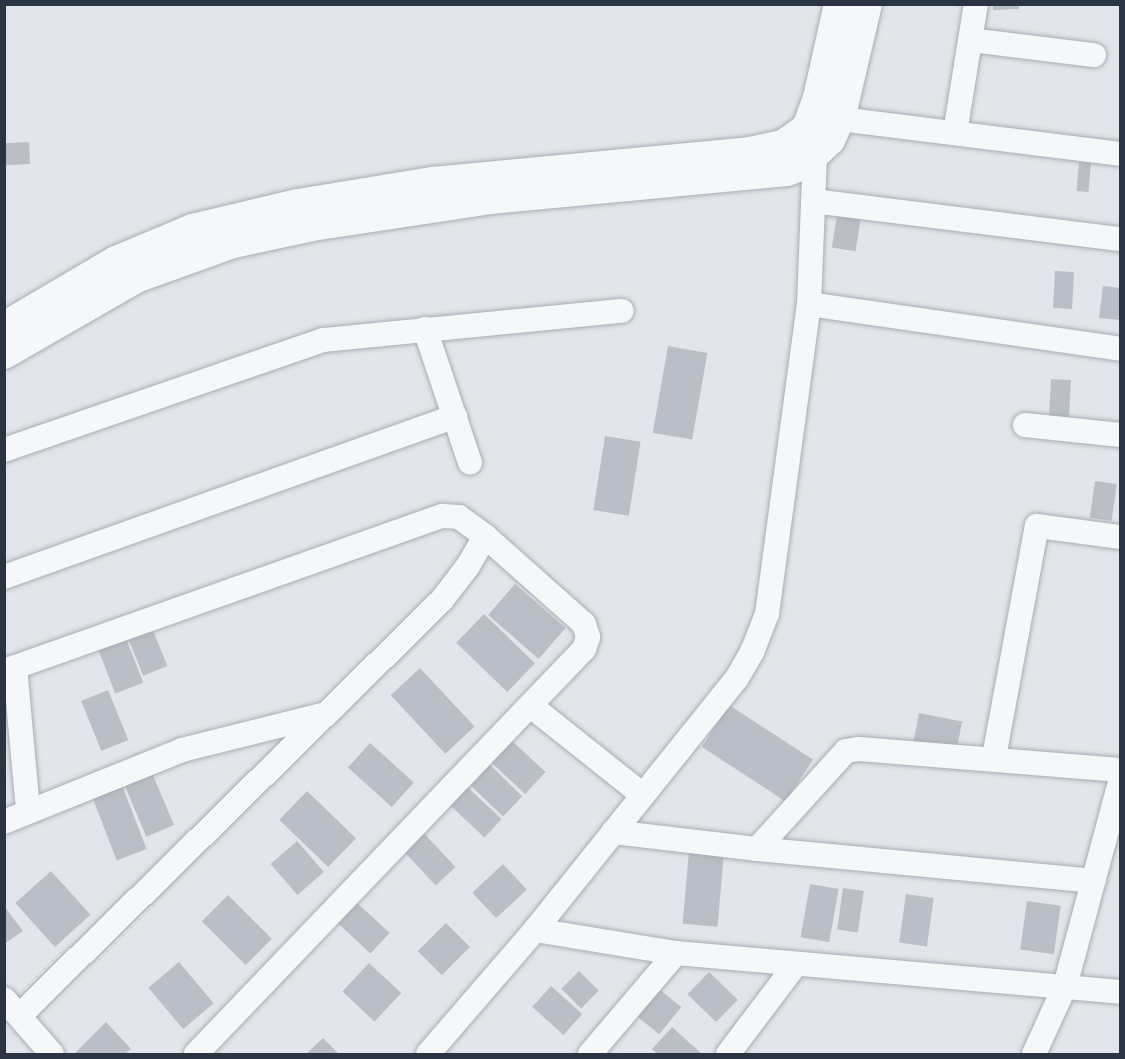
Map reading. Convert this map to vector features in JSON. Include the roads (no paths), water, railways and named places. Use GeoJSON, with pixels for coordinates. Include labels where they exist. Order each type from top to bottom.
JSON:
{"type":"FeatureCollection","features":[{"type":"Feature","properties":{"kind":"street"},"geometry":{"type":"LineString","coordinates":[[4,327],[116,261],[192,229],[298,204],[433,182],[750,152],[783,145],[807,128],[818,98],[839,4]]}},
{"type":"Feature","properties":{"kind":"street"},"geometry":{"type":"LineString","coordinates":[[4,354],[136,278],[233,243],[312,225],[490,200],[787,171],[815,158],[840,119],[867,4]]}},
{"type":"Feature","properties":{"kind":"street"},"geometry":{"type":"LineString","coordinates":[[955,133],[976,4]]}},
{"type":"Feature","properties":{"kind":"street"},"geometry":{"type":"LineString","coordinates":[[971,40],[1094,55]]}},
{"type":"Feature","properties":{"kind":"street"},"geometry":{"type":"LineString","coordinates":[[840,119],[1120,154]]}},
{"type":"Feature","properties":{"kind":"street"},"geometry":{"type":"LineString","coordinates":[[428,1054],[535,930],[737,678],[768,614],[809,304],[815,158],[807,128]]}},
{"type":"Feature","properties":{"kind":"street"},"geometry":{"type":"LineString","coordinates":[[813,201],[1120,239]]}},
{"type":"Feature","properties":{"kind":"street"},"geometry":{"type":"LineString","coordinates":[[809,304],[1120,349]]}},
{"type":"Feature","properties":{"kind":"street"},"geometry":{"type":"LineString","coordinates":[[4,450],[310,343],[425,329],[622,311]]}},
{"type":"Feature","properties":{"kind":"street"},"geometry":{"type":"LineString","coordinates":[[425,329],[470,463]]}},
{"type":"Feature","properties":{"kind":"street"},"geometry":{"type":"LineString","coordinates":[[4,577],[455,416]]}},
{"type":"Feature","properties":{"kind":"street"},"geometry":{"type":"LineString","coordinates":[[1025,425],[1120,435]]}},
{"type":"Feature","properties":{"kind":"street"},"geometry":{"type":"LineString","coordinates":[[28,810],[10,669],[442,516],[459,517],[485,536],[584,624],[588,637],[584,649],[196,1054]]}},
{"type":"Feature","properties":{"kind":"street"},"geometry":{"type":"LineString","coordinates":[[994,757],[1038,526],[1120,537]]}},
{"type":"Feature","properties":{"kind":"street"},"geometry":{"type":"LineString","coordinates":[[52,1054],[12,1008],[441,601],[468,566],[485,536]]}},
{"type":"Feature","properties":{"kind":"street"},"geometry":{"type":"LineString","coordinates":[[531,706],[643,795]]}},
{"type":"Feature","properties":{"kind":"street"},"geometry":{"type":"LineString","coordinates":[[4,822],[28,810],[182,750],[322,715]]}},
{"type":"Feature","properties":{"kind":"street"},"geometry":{"type":"LineString","coordinates":[[757,849],[846,751],[994,757],[1120,770]]}},
{"type":"Feature","properties":{"kind":"street"},"geometry":{"type":"LineString","coordinates":[[1034,1054],[1065,986],[1120,782]]}},
{"type":"Feature","properties":{"kind":"street"},"geometry":{"type":"LineString","coordinates":[[613,832],[757,849],[1093,881]]}},
{"type":"Feature","properties":{"kind":"street"},"geometry":{"type":"LineString","coordinates":[[535,930],[676,952],[1120,992]]}},
{"type":"Feature","properties":{"kind":"street"},"geometry":{"type":"LineString","coordinates":[[590,1054],[676,952]]}},
{"type":"Feature","properties":{"kind":"street"},"geometry":{"type":"LineString","coordinates":[[728,1054],[796,964]]}}]}
